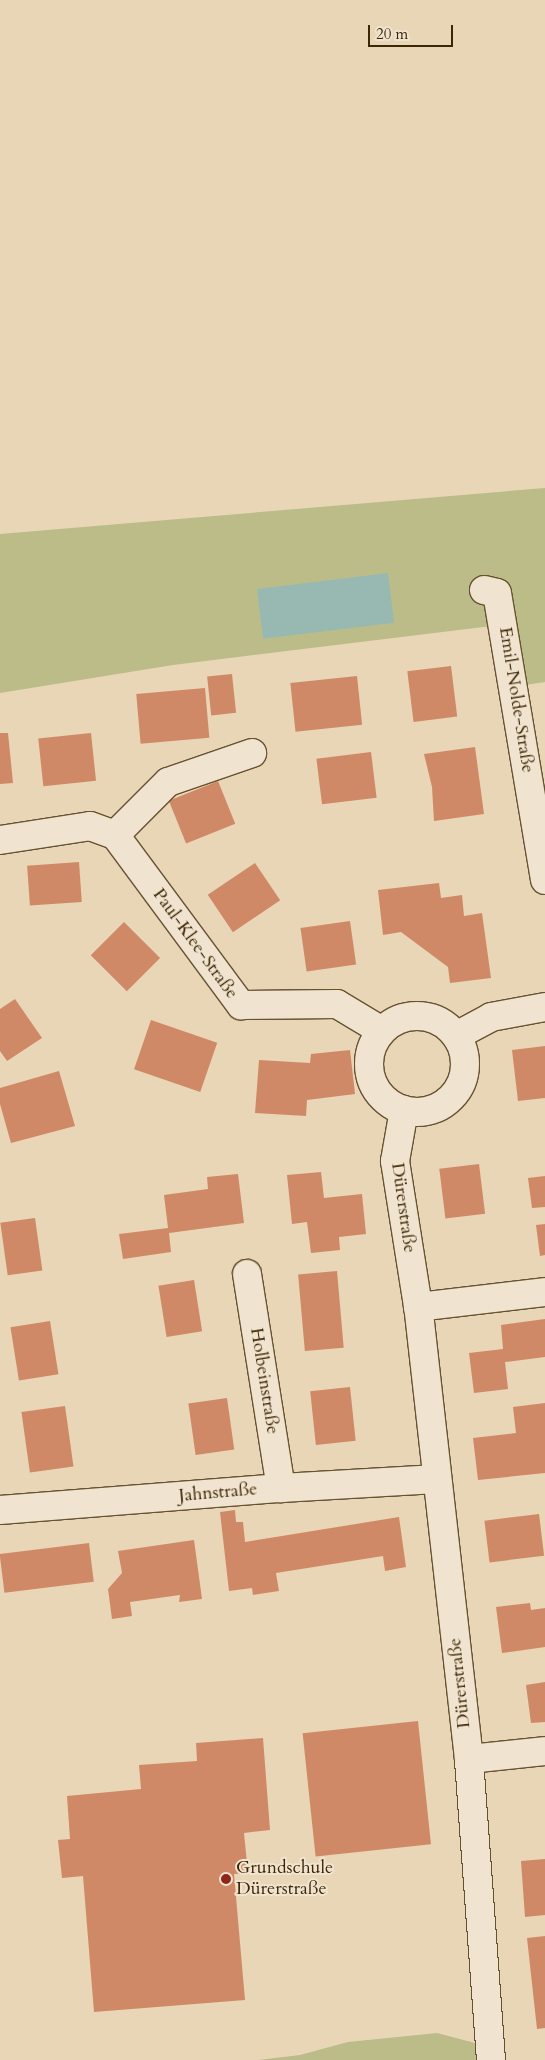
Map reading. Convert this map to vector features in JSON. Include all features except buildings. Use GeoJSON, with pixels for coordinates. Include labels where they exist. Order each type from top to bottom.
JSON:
{"type":"FeatureCollection","features":[{"type":"Feature","properties":{"kind":"street","name":"Emil-Nolde-Straße"},"geometry":{"type":"LineString","coordinates":[[484,590],[497,594],[545,880]]}},
{"type":"Feature","properties":{"kind":"street"},"geometry":{"type":"LineString","coordinates":[[0,840],[90,826],[115,835],[168,782],[252,753]]}},
{"type":"Feature","properties":{"kind":"street","name":"Paul-Klee-Straße"},"geometry":{"type":"LineString","coordinates":[[115,835],[241,1005],[337,1004],[382,1031]]}},
{"type":"Feature","properties":{"kind":"street"},"geometry":{"type":"LineString","coordinates":[[456,1036],[491,1017],[545,1007]]}},
{"type":"Feature","properties":{"kind":"street"},"geometry":{"type":"LineString","coordinates":[[412,1016],[429,1017],[444,1024],[456,1036],[464,1051],[465,1068],[456,1091],[438,1108],[421,1112],[404,1110],[386,1100],[373,1084],[370,1056],[382,1031],[396,1021],[412,1016]]}},
{"type":"Feature","properties":{"kind":"street","name":"Dürerstraße"},"geometry":{"type":"LineString","coordinates":[[404,1110],[395,1161],[418,1307],[469,1759],[491,2060]]}},
{"type":"Feature","properties":{"kind":"street","name":"Holbeinstraße"},"geometry":{"type":"LineString","coordinates":[[247,1274],[281,1488]]}},
{"type":"Feature","properties":{"kind":"street"},"geometry":{"type":"LineString","coordinates":[[418,1307],[545,1292]]}},
{"type":"Feature","properties":{"kind":"street","name":"Jahnstraße"},"geometry":{"type":"LineString","coordinates":[[0,1510],[281,1488],[437,1479]]}},
{"type":"Feature","properties":{"kind":"street"},"geometry":{"type":"LineString","coordinates":[[469,1759],[545,1752]]}},
{"type":"Feature","properties":{"kind":"green space"},"geometry":{"type":"Polygon","coordinates":[[[545,488],[545,682],[519,686],[508,624],[173,665],[0,693],[0,534],[545,488]]]}},
{"type":"Feature","properties":{"kind":"green space"},"geometry":{"type":"Polygon","coordinates":[[[437,2033],[475,2043],[476,2060],[258,2060],[300,2055],[348,2042],[437,2033]]]}},
{"type":"Feature","properties":{"kind":"water"},"geometry":{"type":"Polygon","coordinates":[[[388,573],[394,623],[263,639],[257,589],[388,573]]]}},
{"type":"Feature","properties":{"kind":"place","name":"Grundschule Dürerstraße"},"geometry":{"type":"Point","coordinates":[226,1879]}}]}
